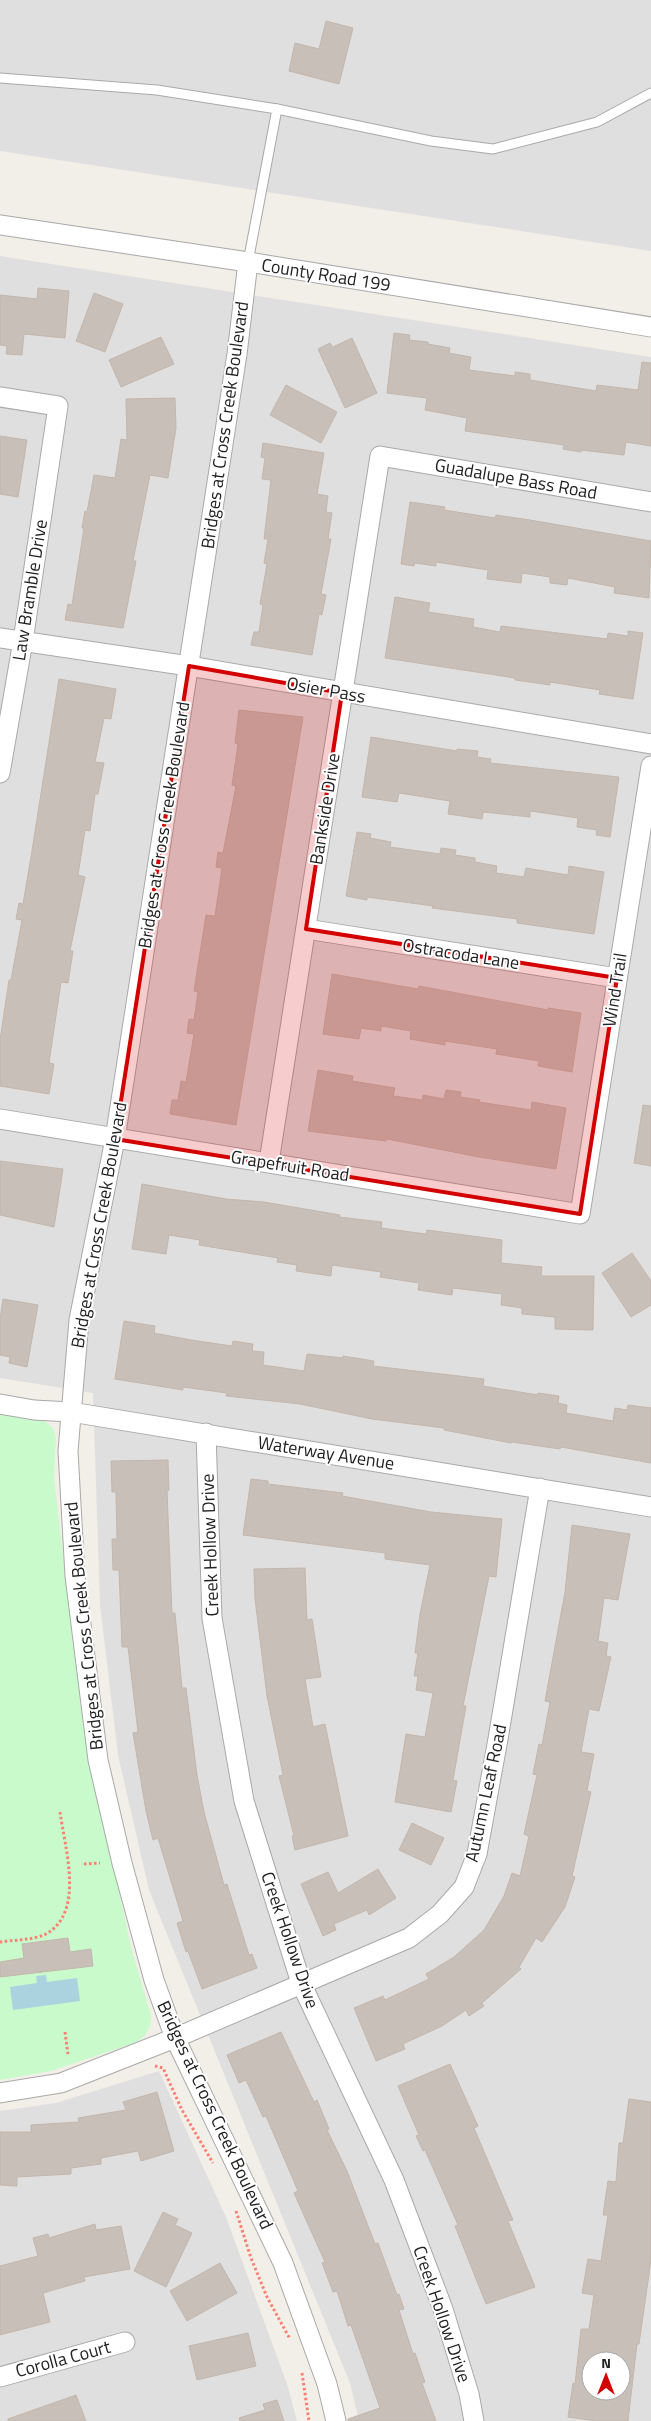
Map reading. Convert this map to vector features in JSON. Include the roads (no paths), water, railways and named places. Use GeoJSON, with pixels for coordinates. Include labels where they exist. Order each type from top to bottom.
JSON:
{"type":"FeatureCollection","features":[{"type":"Feature","properties":{"kind":"street","name":"County Road 199"},"geometry":{"type":"LineString","coordinates":[[0,225],[248,262],[651,327]]}},
{"type":"Feature","properties":{"kind":"street","name":"Bridges at Cross Creek Boulevard"},"geometry":{"type":"LineString","coordinates":[[248,262],[237,354],[114,1139],[79,1320],[68,1451],[75,1576],[98,1760],[122,1863],[154,1980],[176,2038],[283,2263],[327,2384],[336,2421]]}},
{"type":"Feature","properties":{"kind":"street","name":"Law Bramble Drive"},"geometry":{"type":"LineString","coordinates":[[0,397],[58,406],[23,641],[0,773]]}},
{"type":"Feature","properties":{"kind":"street","name":"Guadalupe Bass Road"},"geometry":{"type":"LineString","coordinates":[[380,456],[651,502]]}},
{"type":"Feature","properties":{"kind":"street","name":"Bankside Drive"},"geometry":{"type":"LineString","coordinates":[[269,1162],[380,456]]}},
{"type":"Feature","properties":{"kind":"street","name":"Osier Pass"},"geometry":{"type":"LineString","coordinates":[[0,638],[189,666],[651,744]]}},
{"type":"Feature","properties":{"kind":"street","name":"Wind Trail"},"geometry":{"type":"LineString","coordinates":[[580,1214],[651,766]]}},
{"type":"Feature","properties":{"kind":"street","name":"Ostracoda Lane"},"geometry":{"type":"LineString","coordinates":[[306,929],[617,978]]}},
{"type":"Feature","properties":{"kind":"street","name":"Grapefruit Road"},"geometry":{"type":"LineString","coordinates":[[0,1119],[580,1214]]}},
{"type":"Feature","properties":{"kind":"street","name":"Waterway Avenue"},"geometry":{"type":"LineString","coordinates":[[0,1404],[34,1410],[71,1412],[651,1507]]}},
{"type":"Feature","properties":{"kind":"street","name":"Creek Hollow Drive"},"geometry":{"type":"LineString","coordinates":[[206,1434],[212,1618],[244,1801],[301,1983],[394,2180],[443,2309],[469,2394],[474,2421]]}},
{"type":"Feature","properties":{"kind":"street","name":"Autumn Leaf Road"},"geometry":{"type":"LineString","coordinates":[[0,2093],[61,2083],[176,2038],[409,1938],[440,1914],[464,1887],[477,1854],[540,1488]]}},
{"type":"Feature","properties":{"kind":"street","name":"Corolla Court"},"geometry":{"type":"LineString","coordinates":[[0,2377],[125,2342]]}},
{"type":"Feature","properties":{"kind":"lane"},"geometry":{"type":"LineString","coordinates":[[0,78],[157,90],[277,109],[431,141],[493,149],[597,122],[651,93]]}},
{"type":"Feature","properties":{"kind":"lane"},"geometry":{"type":"LineString","coordinates":[[248,262],[277,109]]}},
{"type":"Feature","properties":{"kind":"water"},"geometry":{"type":"Polygon","coordinates":[[[46,1975],[47,1982],[77,1978],[80,2001],[13,2010],[10,1987],[37,1983],[36,1976],[46,1975]]]}}]}
